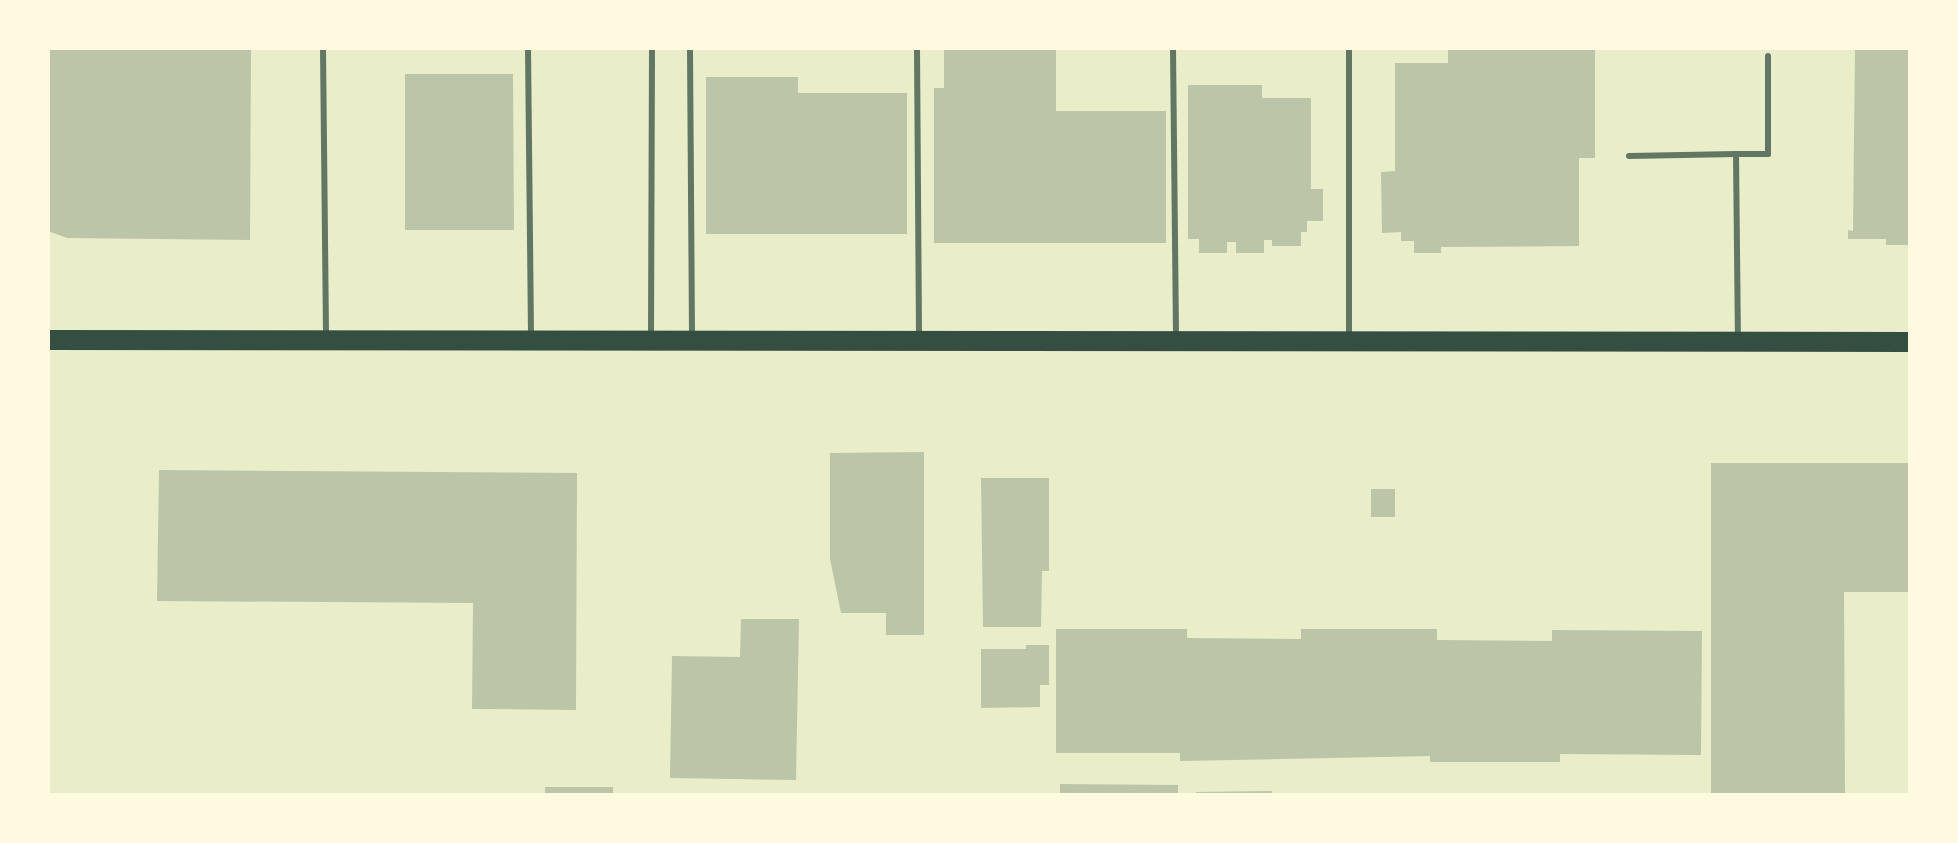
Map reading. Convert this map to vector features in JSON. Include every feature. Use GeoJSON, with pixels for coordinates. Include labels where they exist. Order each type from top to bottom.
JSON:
{"type":"FeatureCollection","features":[{"type":"Feature","properties":{"kind":"main road"},"geometry":{"type":"LineString","coordinates":[[48,340],[1910,342]]}},
{"type":"Feature","properties":{"kind":"lane"},"geometry":{"type":"LineString","coordinates":[[323,48],[326,339]]}},
{"type":"Feature","properties":{"kind":"lane"},"geometry":{"type":"LineString","coordinates":[[528,48],[531,339]]}},
{"type":"Feature","properties":{"kind":"lane"},"geometry":{"type":"LineString","coordinates":[[651,339],[652,48]]}},
{"type":"Feature","properties":{"kind":"lane"},"geometry":{"type":"LineString","coordinates":[[690,48],[692,340]]}},
{"type":"Feature","properties":{"kind":"lane"},"geometry":{"type":"LineString","coordinates":[[917,48],[919,340]]}},
{"type":"Feature","properties":{"kind":"lane"},"geometry":{"type":"LineString","coordinates":[[1173,48],[1176,340]]}},
{"type":"Feature","properties":{"kind":"lane"},"geometry":{"type":"LineString","coordinates":[[1349,48],[1349,341]]}},
{"type":"Feature","properties":{"kind":"lane"},"geometry":{"type":"LineString","coordinates":[[1629,156],[1768,154],[1768,56]]}},
{"type":"Feature","properties":{"kind":"lane"},"geometry":{"type":"LineString","coordinates":[[1736,154],[1738,341]]}},
{"type":"Feature","properties":{"kind":"building"},"geometry":{"type":"Polygon","coordinates":[[[48,48],[251,48],[250,240],[67,238],[48,231],[48,48]]]}},
{"type":"Feature","properties":{"kind":"building"},"geometry":{"type":"Polygon","coordinates":[[[944,48],[1056,48],[1056,111],[1166,111],[1166,243],[934,243],[934,88],[944,88],[944,48]]]}},
{"type":"Feature","properties":{"kind":"building"},"geometry":{"type":"Polygon","coordinates":[[[1448,48],[1595,48],[1595,158],[1579,158],[1579,246],[1441,247],[1441,253],[1414,253],[1414,241],[1401,241],[1401,232],[1382,233],[1381,172],[1395,171],[1395,63],[1448,63],[1448,48]]]}},
{"type":"Feature","properties":{"kind":"building"},"geometry":{"type":"Polygon","coordinates":[[[1855,48],[1910,48],[1910,245],[1886,245],[1886,239],[1848,239],[1848,230],[1853,231],[1855,48]]]}},
{"type":"Feature","properties":{"kind":"building"},"geometry":{"type":"Polygon","coordinates":[[[405,74],[513,74],[514,230],[405,230],[405,74]]]}},
{"type":"Feature","properties":{"kind":"building"},"geometry":{"type":"Polygon","coordinates":[[[706,77],[798,77],[798,93],[907,93],[907,234],[706,234],[706,77]]]}},
{"type":"Feature","properties":{"kind":"building"},"geometry":{"type":"Polygon","coordinates":[[[1188,85],[1262,85],[1262,98],[1311,98],[1311,189],[1323,189],[1323,221],[1307,221],[1307,232],[1301,232],[1301,246],[1272,246],[1272,240],[1264,240],[1264,253],[1236,253],[1236,242],[1227,242],[1227,253],[1199,253],[1199,239],[1188,239],[1188,85]]]}},
{"type":"Feature","properties":{"kind":"building"},"geometry":{"type":"Polygon","coordinates":[[[924,452],[924,635],[886,635],[886,613],[841,613],[830,559],[830,453],[924,452]]]}},
{"type":"Feature","properties":{"kind":"building"},"geometry":{"type":"Polygon","coordinates":[[[1711,463],[1910,463],[1910,592],[1844,592],[1845,795],[1711,795],[1711,463]]]}},
{"type":"Feature","properties":{"kind":"building"},"geometry":{"type":"Polygon","coordinates":[[[159,470],[577,473],[576,710],[472,709],[473,603],[157,601],[159,470]]]}},
{"type":"Feature","properties":{"kind":"building"},"geometry":{"type":"Polygon","coordinates":[[[981,478],[1049,478],[1049,571],[1042,571],[1041,627],[983,627],[981,478]]]}},
{"type":"Feature","properties":{"kind":"building"},"geometry":{"type":"Polygon","coordinates":[[[1371,489],[1395,489],[1395,517],[1371,517],[1371,489]]]}},
{"type":"Feature","properties":{"kind":"building"},"geometry":{"type":"Polygon","coordinates":[[[741,619],[799,619],[796,780],[670,778],[672,656],[740,657],[741,619]]]}},
{"type":"Feature","properties":{"kind":"building"},"geometry":{"type":"Polygon","coordinates":[[[1056,629],[1187,629],[1187,638],[1301,639],[1301,629],[1437,629],[1437,640],[1552,641],[1552,630],[1702,631],[1701,755],[1560,754],[1560,762],[1430,762],[1430,756],[1180,761],[1180,753],[1056,753],[1056,629]]]}},
{"type":"Feature","properties":{"kind":"building"},"geometry":{"type":"Polygon","coordinates":[[[1026,645],[1049,645],[1049,685],[1040,685],[1040,707],[981,708],[981,649],[1026,649],[1026,645]]]}},
{"type":"Feature","properties":{"kind":"building"},"geometry":{"type":"Polygon","coordinates":[[[1060,784],[1178,785],[1178,795],[1060,795],[1060,784]]]}},
{"type":"Feature","properties":{"kind":"building"},"geometry":{"type":"Polygon","coordinates":[[[545,787],[613,787],[613,795],[545,795],[545,787]]]}},
{"type":"Feature","properties":{"kind":"building"},"geometry":{"type":"Polygon","coordinates":[[[1272,791],[1272,795],[1196,795],[1196,792],[1272,791]]]}}]}
